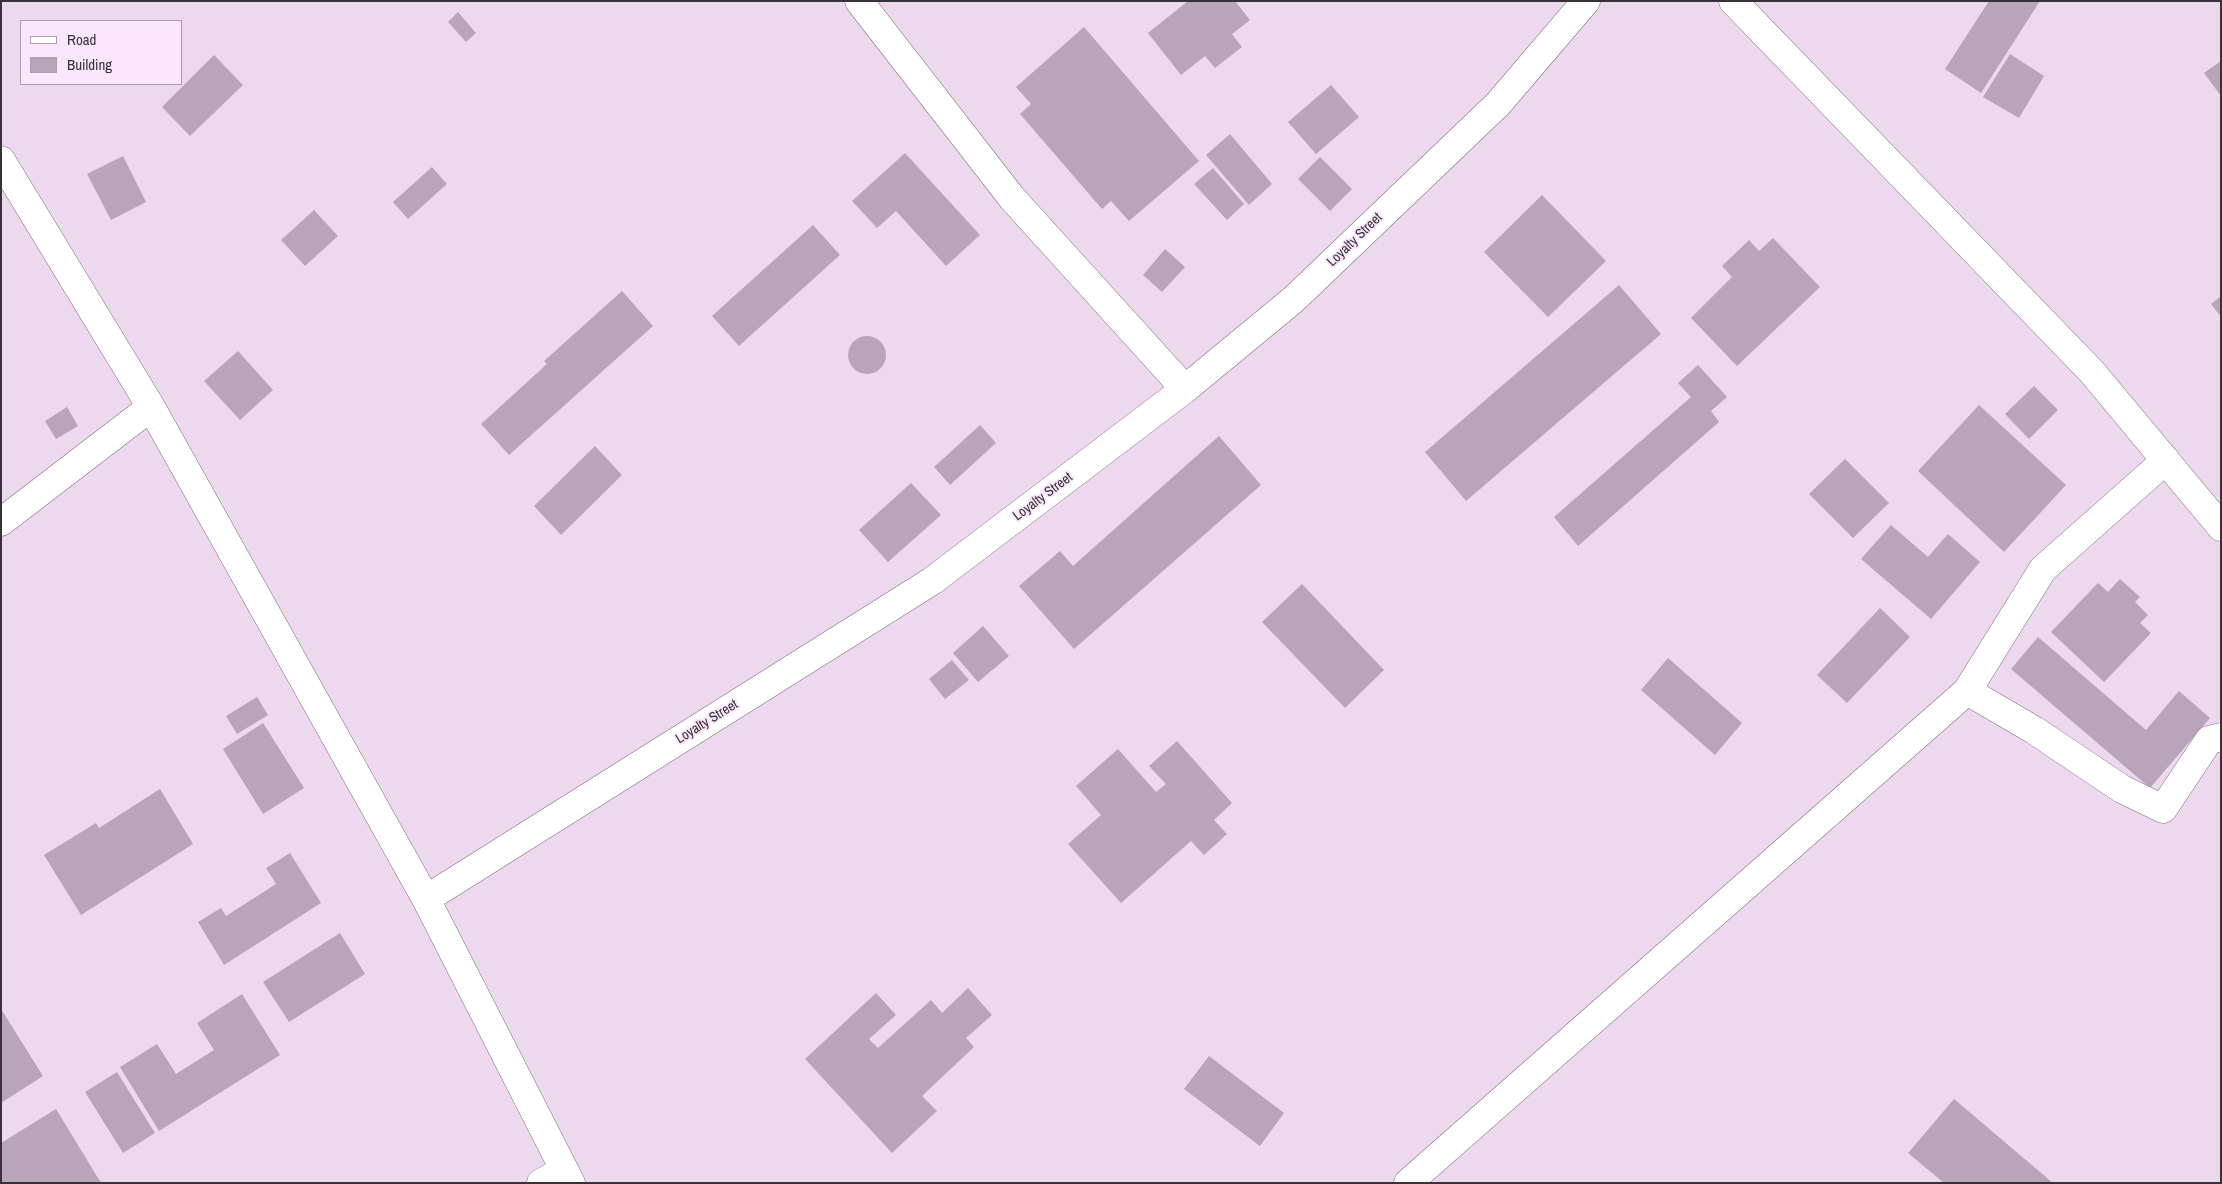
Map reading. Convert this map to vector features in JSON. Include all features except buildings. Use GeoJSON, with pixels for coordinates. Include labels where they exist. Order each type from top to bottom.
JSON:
{"type":"FeatureCollection","features":[{"type":"Feature","properties":{"kind":"street"},"geometry":{"type":"LineString","coordinates":[[859,1],[1012,198],[1185,388]]}},
{"type":"Feature","properties":{"kind":"street","name":"Loyalty Street"},"geometry":{"type":"LineString","coordinates":[[426,899],[932,581],[1185,388],[1294,299],[1498,104],[1586,1]]}},
{"type":"Feature","properties":{"kind":"street"},"geometry":{"type":"LineString","coordinates":[[1733,1],[2092,372],[2221,527]]}},
{"type":"Feature","properties":{"kind":"street"},"geometry":{"type":"LineString","coordinates":[[1,160],[150,407],[426,899],[559,1178]]}},
{"type":"Feature","properties":{"kind":"street"},"geometry":{"type":"LineString","coordinates":[[1,522],[150,407]]}},
{"type":"Feature","properties":{"kind":"street"},"geometry":{"type":"LineString","coordinates":[[1408,1183],[1967,691],[2043,569],[2166,460]]}},
{"type":"Feature","properties":{"kind":"street"},"geometry":{"type":"LineString","coordinates":[[1967,691],[2034,730],[2122,789],[2163,809],[2209,740],[2221,738]]}}]}
